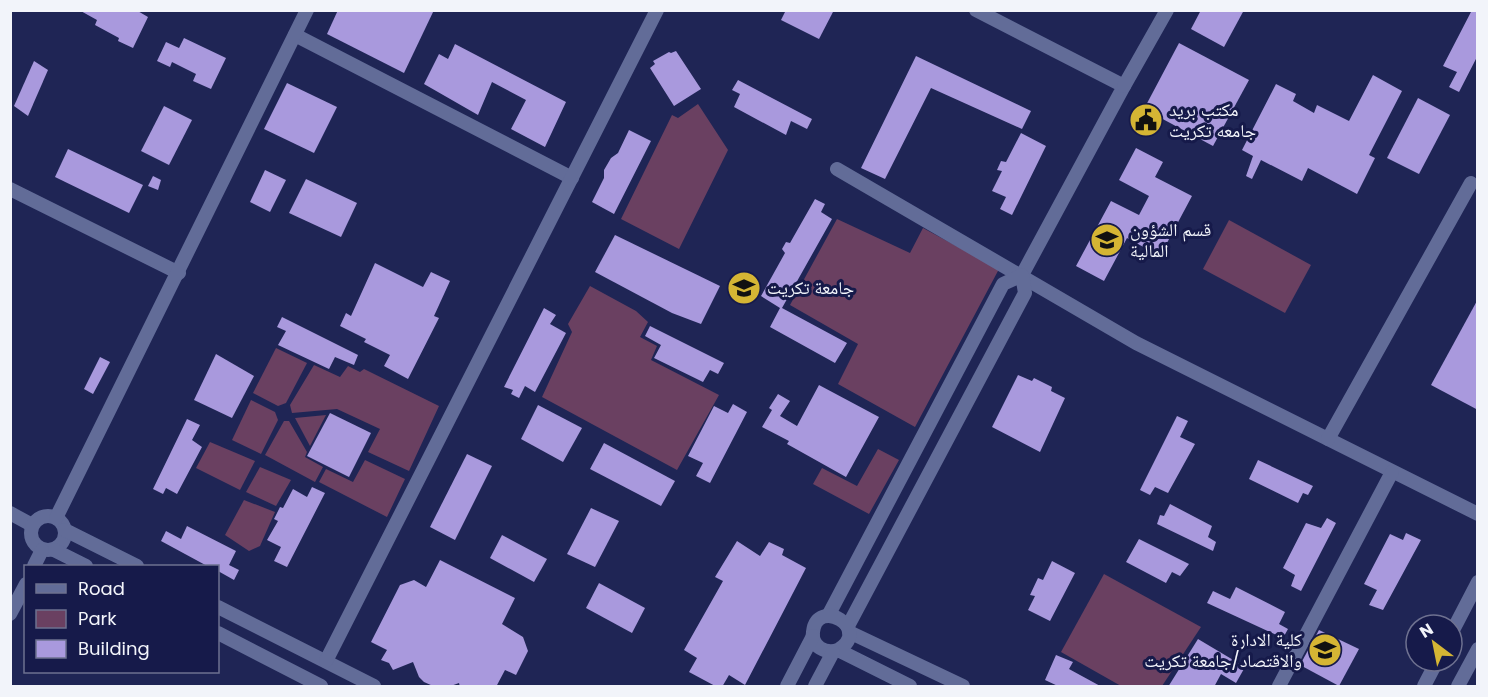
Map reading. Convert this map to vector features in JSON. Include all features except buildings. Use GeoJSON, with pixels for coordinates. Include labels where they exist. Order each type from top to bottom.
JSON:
{"type":"FeatureCollection","features":[{"type":"Feature","properties":{"kind":"street"},"geometry":{"type":"LineString","coordinates":[[56,518],[307,10]]}},
{"type":"Feature","properties":{"kind":"street"},"geometry":{"type":"LineString","coordinates":[[326,661],[657,10]]}},
{"type":"Feature","properties":{"kind":"street"},"geometry":{"type":"LineString","coordinates":[[976,10],[1124,86]]}},
{"type":"Feature","properties":{"kind":"street"},"geometry":{"type":"LineString","coordinates":[[828,616],[1004,284],[1022,275],[1167,10]]}},
{"type":"Feature","properties":{"kind":"street"},"geometry":{"type":"LineString","coordinates":[[295,35],[572,178]]}},
{"type":"Feature","properties":{"kind":"street"},"geometry":{"type":"LineString","coordinates":[[837,169],[1136,343],[1478,514]]}},
{"type":"Feature","properties":{"kind":"street"},"geometry":{"type":"LineString","coordinates":[[1328,439],[1471,183]]}},
{"type":"Feature","properties":{"kind":"street"},"geometry":{"type":"LineString","coordinates":[[10,189],[179,273]]}},
{"type":"Feature","properties":{"kind":"street"},"geometry":{"type":"LineString","coordinates":[[815,687],[836,651],[847,643],[849,629],[1025,293],[1022,275]]}},
{"type":"Feature","properties":{"kind":"street"},"geometry":{"type":"LineString","coordinates":[[1280,687],[1392,472]]}},
{"type":"Feature","properties":{"kind":"street"},"geometry":{"type":"LineString","coordinates":[[10,513],[32,525]]}},
{"type":"Feature","properties":{"kind":"street"},"geometry":{"type":"LineString","coordinates":[[82,565],[31,540],[32,525],[36,520],[45,516],[56,518],[65,530],[133,565]]}},
{"type":"Feature","properties":{"kind":"street"},"geometry":{"type":"LineString","coordinates":[[36,565],[48,550],[63,542],[65,530]]}},
{"type":"Feature","properties":{"kind":"street"},"geometry":{"type":"LineString","coordinates":[[1462,613],[1478,582]]}},
{"type":"Feature","properties":{"kind":"street"},"geometry":{"type":"LineString","coordinates":[[10,614],[24,588]]}},
{"type":"Feature","properties":{"kind":"street"},"geometry":{"type":"LineString","coordinates":[[219,608],[374,687]]}},
{"type":"Feature","properties":{"kind":"street"},"geometry":{"type":"LineString","coordinates":[[787,687],[813,636],[815,625],[819,620],[828,616],[840,618],[849,629],[963,687]]}},
{"type":"Feature","properties":{"kind":"street"},"geometry":{"type":"LineString","coordinates":[[219,634],[321,687]]}},
{"type":"Feature","properties":{"kind":"street"},"geometry":{"type":"LineString","coordinates":[[813,636],[819,648],[836,651],[910,687]]}},
{"type":"Feature","properties":{"kind":"street"},"geometry":{"type":"LineString","coordinates":[[1458,687],[1478,649]]}},
{"type":"Feature","properties":{"kind":"street"},"geometry":{"type":"LineString","coordinates":[[1424,687],[1431,673]]}},
{"type":"Feature","properties":{"kind":"green space"},"geometry":{"type":"Polygon","coordinates":[[[698,104],[728,150],[679,249],[621,219],[672,115],[678,118],[698,104]]]}},
{"type":"Feature","properties":{"kind":"green space"},"geometry":{"type":"Polygon","coordinates":[[[837,219],[910,253],[923,228],[999,269],[915,427],[838,384],[858,344],[790,305],[837,219]]]}},
{"type":"Feature","properties":{"kind":"green space"},"geometry":{"type":"Polygon","coordinates":[[[1229,220],[1311,265],[1285,313],[1203,269],[1229,220]]]}},
{"type":"Feature","properties":{"kind":"green space"},"geometry":{"type":"Polygon","coordinates":[[[590,286],[636,311],[648,322],[640,337],[657,346],[651,360],[719,395],[677,470],[542,397],[572,332],[568,324],[590,286]]]}},
{"type":"Feature","properties":{"kind":"green space"},"geometry":{"type":"Polygon","coordinates":[[[276,348],[307,363],[286,403],[278,406],[253,393],[276,348]]]}},
{"type":"Feature","properties":{"kind":"green space"},"geometry":{"type":"Polygon","coordinates":[[[314,365],[340,377],[348,366],[360,372],[364,369],[439,406],[409,471],[368,452],[380,429],[337,409],[292,413],[290,405],[314,365]]]}},
{"type":"Feature","properties":{"kind":"green space"},"geometry":{"type":"Polygon","coordinates":[[[251,400],[275,412],[278,420],[261,454],[232,440],[251,400]]]}},
{"type":"Feature","properties":{"kind":"green space"},"geometry":{"type":"Polygon","coordinates":[[[326,415],[310,446],[295,418],[326,415]]]}},
{"type":"Feature","properties":{"kind":"green space"},"geometry":{"type":"Polygon","coordinates":[[[284,421],[289,421],[307,452],[305,457],[323,467],[315,482],[265,455],[284,421]]]}},
{"type":"Feature","properties":{"kind":"green space"},"geometry":{"type":"Polygon","coordinates":[[[210,442],[255,461],[240,490],[196,468],[210,442]]]}},
{"type":"Feature","properties":{"kind":"green space"},"geometry":{"type":"Polygon","coordinates":[[[878,449],[899,460],[869,514],[813,484],[822,468],[857,486],[878,449]]]}},
{"type":"Feature","properties":{"kind":"green space"},"geometry":{"type":"Polygon","coordinates":[[[365,460],[405,479],[387,517],[319,482],[326,469],[353,482],[365,460]]]}},
{"type":"Feature","properties":{"kind":"green space"},"geometry":{"type":"Polygon","coordinates":[[[260,467],[291,480],[276,506],[246,492],[260,467]]]}},
{"type":"Feature","properties":{"kind":"green space"},"geometry":{"type":"Polygon","coordinates":[[[244,500],[275,512],[260,546],[249,551],[225,535],[244,500]]]}},
{"type":"Feature","properties":{"kind":"green space"},"geometry":{"type":"Polygon","coordinates":[[[1104,574],[1201,627],[1162,686],[1121,686],[1061,652],[1104,574]]]}},
{"type":"Feature","properties":{"kind":"place","name":"مكتب بريد جامعه تكريت"},"geometry":{"type":"Point","coordinates":[1146,120]}},
{"type":"Feature","properties":{"kind":"place","name":"قسم الشؤون المالية"},"geometry":{"type":"Point","coordinates":[1107,240]}},
{"type":"Feature","properties":{"kind":"place","name":"جامعة تكريت"},"geometry":{"type":"Point","coordinates":[744,288]}},
{"type":"Feature","properties":{"kind":"place","name":"كلية الادارة والاقتصاد/جامعة تكريت"},"geometry":{"type":"Point","coordinates":[1325,650]}}]}
